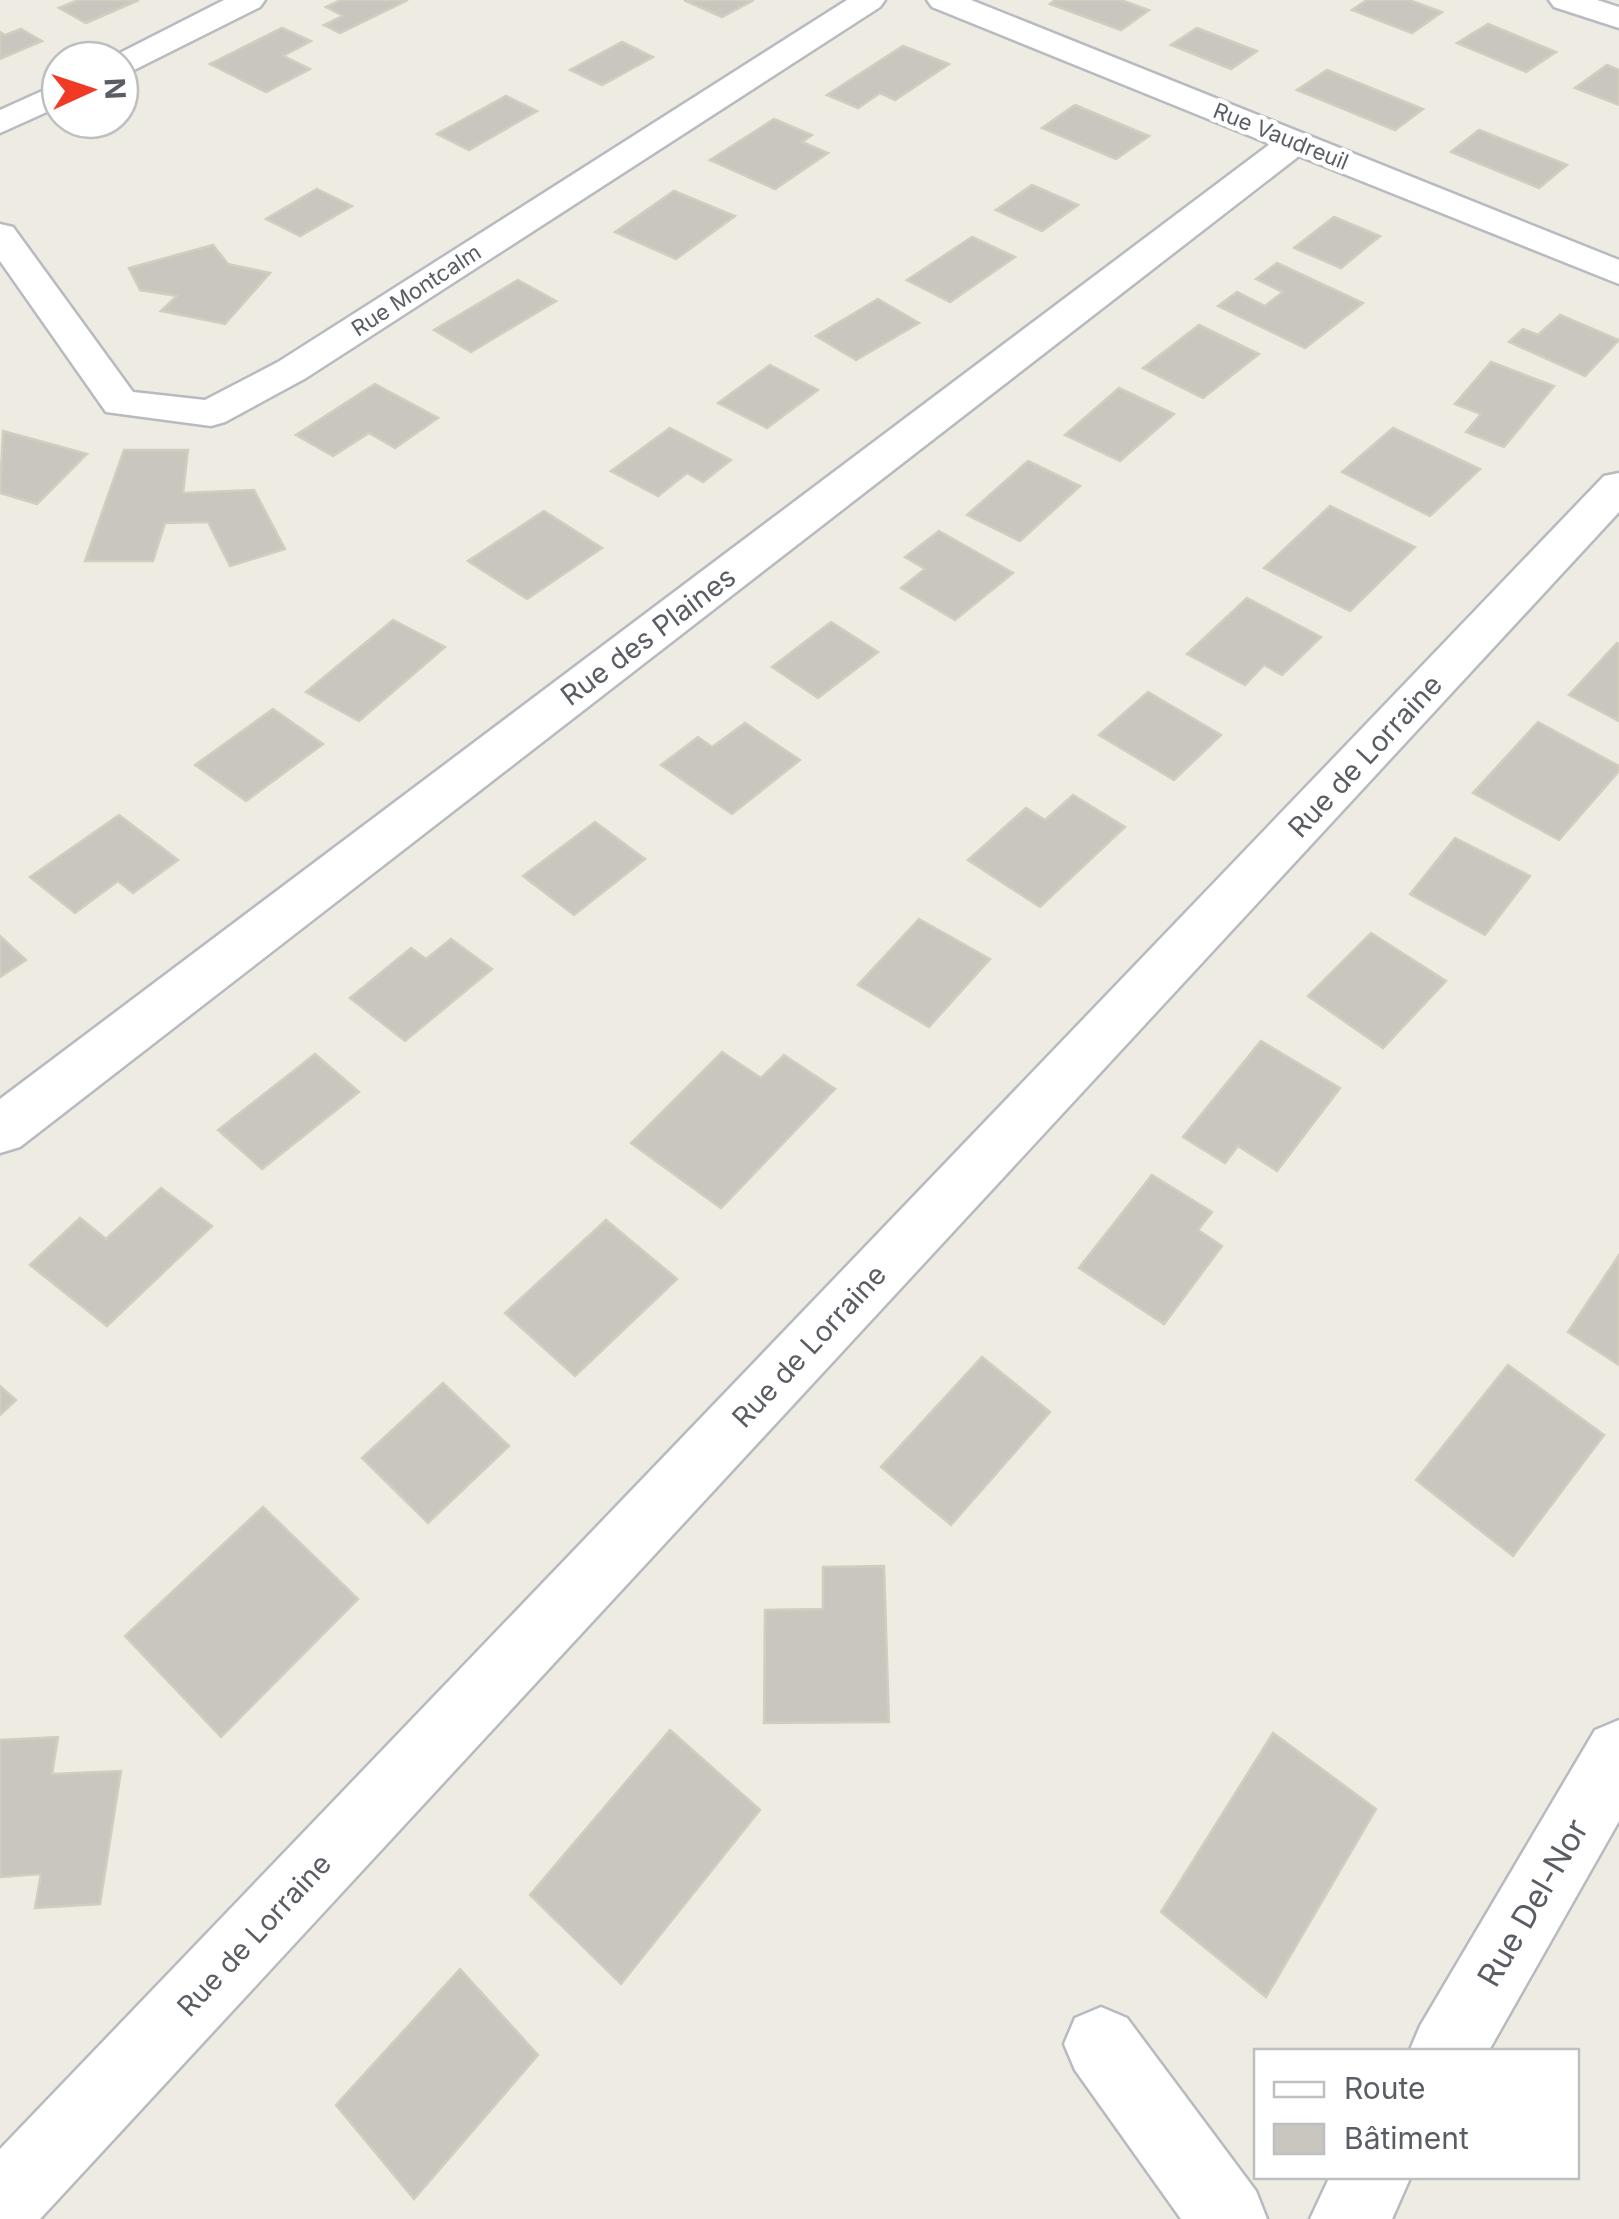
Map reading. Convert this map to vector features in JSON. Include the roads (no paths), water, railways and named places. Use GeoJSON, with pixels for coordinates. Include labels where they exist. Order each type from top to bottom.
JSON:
{"type":"FeatureCollection","features":[{"type":"Feature","properties":{"kind":"street"},"geometry":{"type":"LineString","coordinates":[[140,54],[250,0]]}},
{"type":"Feature","properties":{"kind":"street","name":"Rue Montcalm"},"geometry":{"type":"LineString","coordinates":[[0,235],[120,403],[212,414],[292,370],[869,0]]}},
{"type":"Feature","properties":{"kind":"street","name":"Rue Vaudreuil"},"geometry":{"type":"LineString","coordinates":[[943,0],[1619,273]]}},
{"type":"Feature","properties":{"kind":"street"},"geometry":{"type":"LineString","coordinates":[[1566,0],[1619,18]]}},
{"type":"Feature","properties":{"kind":"street"},"geometry":{"type":"LineString","coordinates":[[0,123],[40,103]]}},
{"type":"Feature","properties":{"kind":"street","name":"Rue des Plaines"},"geometry":{"type":"LineString","coordinates":[[0,1130],[1295,142]]}},
{"type":"Feature","properties":{"kind":"street","name":"Rue de Lorraine"},"geometry":{"type":"LineString","coordinates":[[0,2205],[1619,486]]}},
{"type":"Feature","properties":{"kind":"street","name":"Rue Del-Nor"},"geometry":{"type":"LineString","coordinates":[[1448,2049],[1619,1754]]}},
{"type":"Feature","properties":{"kind":"street"},"geometry":{"type":"LineString","coordinates":[[1101,2044],[1228,2219]]}},
{"type":"Feature","properties":{"kind":"street"},"geometry":{"type":"LineString","coordinates":[[1349,2219],[1372,2179]]}}]}
